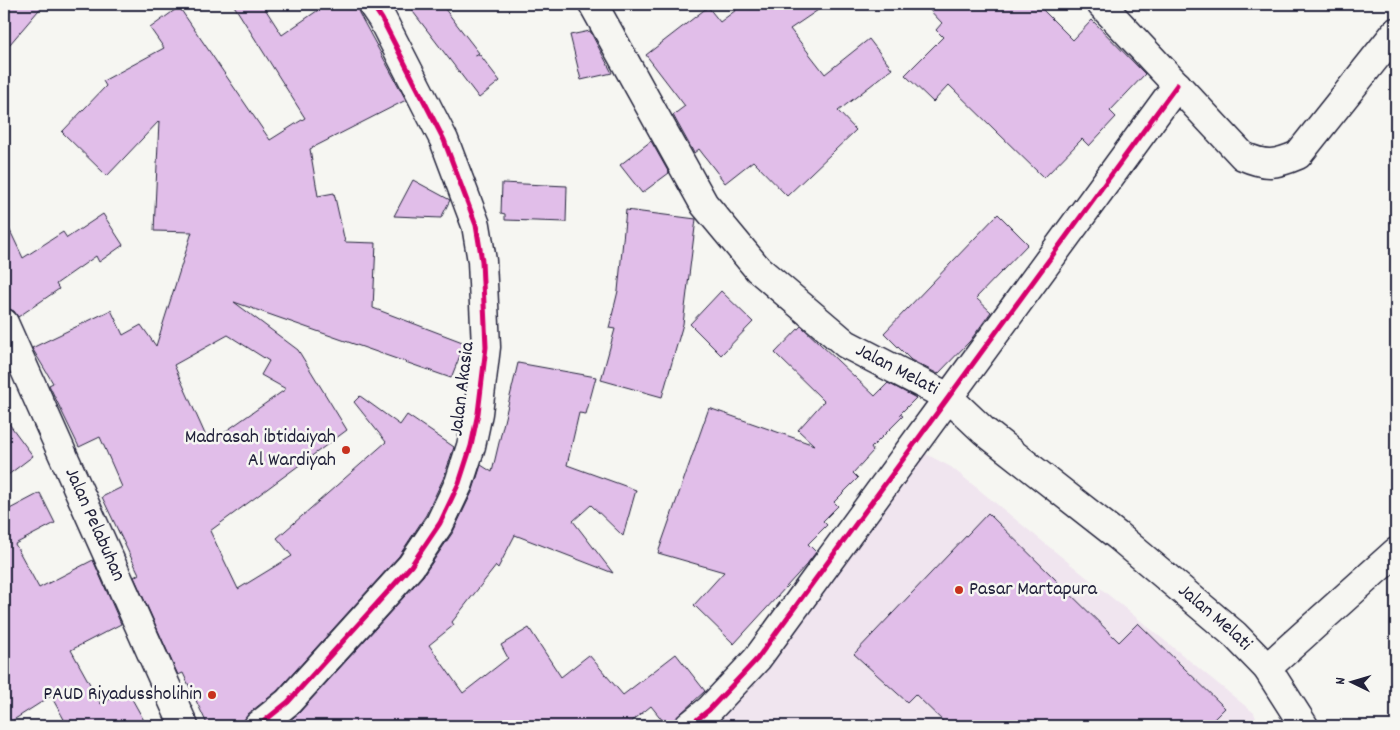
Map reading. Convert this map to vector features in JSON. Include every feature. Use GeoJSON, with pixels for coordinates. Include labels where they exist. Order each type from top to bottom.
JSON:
{"type":"FeatureCollection","features":[{"type":"Feature","properties":{"kind":"street","name":"Jalan Akasia"},"geometry":{"type":"LineString","coordinates":[[258,726],[288,702],[416,558],[440,523],[459,482],[471,446],[478,413],[486,347],[482,261],[476,225],[444,140],[382,19],[372,4]]}},
{"type":"Feature","properties":{"kind":"street","name":"Jalan Melati"},"geometry":{"type":"LineString","coordinates":[[593,4],[704,204],[758,269],[846,344],[948,397],[984,431],[1118,536],[1235,635],[1267,668],[1304,726]]}},
{"type":"Feature","properties":{"kind":"street"},"geometry":{"type":"LineString","coordinates":[[1101,4],[1242,156],[1260,163],[1278,163],[1298,155],[1396,32]]}},
{"type":"Feature","properties":{"kind":"street"},"geometry":{"type":"LineString","coordinates":[[688,726],[709,710],[757,659],[1177,85]]}},
{"type":"Feature","properties":{"kind":"street","name":"Jalan Pelabuhan"},"geometry":{"type":"LineString","coordinates":[[4,323],[184,726]]}},
{"type":"Feature","properties":{"kind":"street"},"geometry":{"type":"LineString","coordinates":[[1267,668],[1396,552]]}},
{"type":"Feature","properties":{"kind":"shaded area","name":"Pasar Martapura"},"geometry":{"type":"Polygon","coordinates":[[[922,452],[951,467],[1254,713],[1259,726],[711,726],[922,452]]]}},
{"type":"Feature","properties":{"kind":"building"},"geometry":{"type":"Polygon","coordinates":[[[4,4],[44,4],[4,51],[4,4]]]}},
{"type":"Feature","properties":{"kind":"building"},"geometry":{"type":"Polygon","coordinates":[[[233,4],[262,4],[282,35],[327,4],[357,4],[359,13],[406,100],[310,149],[318,196],[334,193],[345,242],[376,243],[373,308],[465,343],[451,378],[234,302],[298,350],[347,430],[210,531],[238,589],[292,556],[277,538],[386,442],[354,402],[360,396],[400,425],[407,415],[454,447],[444,477],[426,515],[399,556],[277,691],[248,714],[243,726],[208,726],[183,673],[178,675],[134,577],[139,574],[102,497],[122,487],[100,437],[79,447],[49,385],[53,383],[32,348],[111,310],[123,335],[141,325],[156,346],[192,232],[154,231],[159,121],[107,176],[62,132],[106,86],[103,81],[164,48],[150,28],[179,7],[270,140],[305,118],[233,4]],[[228,335],[174,365],[209,443],[286,389],[261,375],[269,361],[228,335]]]}},
{"type":"Feature","properties":{"kind":"building"},"geometry":{"type":"Polygon","coordinates":[[[407,4],[441,4],[479,53],[474,56],[480,55],[500,81],[479,98],[407,4]]]}},
{"type":"Feature","properties":{"kind":"building"},"geometry":{"type":"Polygon","coordinates":[[[744,4],[827,4],[790,29],[825,74],[869,39],[892,69],[838,111],[856,130],[787,196],[753,161],[725,183],[699,149],[694,153],[673,115],[685,106],[646,55],[708,7],[720,22],[744,4]]]}},
{"type":"Feature","properties":{"kind":"building"},"geometry":{"type":"Polygon","coordinates":[[[924,4],[1037,4],[1073,40],[1092,20],[1145,74],[1110,111],[1116,117],[1089,146],[1082,139],[1044,178],[949,85],[933,102],[905,75],[943,37],[936,30],[942,23],[924,4]]]}},
{"type":"Feature","properties":{"kind":"building"},"geometry":{"type":"Polygon","coordinates":[[[590,31],[612,73],[581,80],[570,35],[590,31]]]}},
{"type":"Feature","properties":{"kind":"building"},"geometry":{"type":"Polygon","coordinates":[[[651,141],[669,173],[642,193],[620,165],[651,141]]]}},
{"type":"Feature","properties":{"kind":"building"},"geometry":{"type":"Polygon","coordinates":[[[413,180],[450,200],[441,218],[394,216],[413,180]]]}},
{"type":"Feature","properties":{"kind":"building"},"geometry":{"type":"Polygon","coordinates":[[[502,183],[567,186],[566,222],[505,220],[505,214],[501,213],[502,183]]]}},
{"type":"Feature","properties":{"kind":"building"},"geometry":{"type":"Polygon","coordinates":[[[626,210],[696,219],[683,324],[662,397],[601,380],[615,329],[609,328],[618,291],[626,210]]]}},
{"type":"Feature","properties":{"kind":"building"},"geometry":{"type":"Polygon","coordinates":[[[103,214],[123,245],[99,262],[96,256],[56,284],[59,289],[18,317],[14,311],[6,308],[4,302],[4,218],[23,258],[63,232],[67,238],[103,214]]]}},
{"type":"Feature","properties":{"kind":"building"},"geometry":{"type":"Polygon","coordinates":[[[998,214],[1028,244],[976,298],[991,312],[970,341],[938,374],[911,360],[884,333],[998,214]]]}},
{"type":"Feature","properties":{"kind":"building"},"geometry":{"type":"Polygon","coordinates":[[[721,291],[753,322],[721,355],[690,324],[721,291]]]}},
{"type":"Feature","properties":{"kind":"building"},"geometry":{"type":"Polygon","coordinates":[[[801,326],[875,396],[888,383],[916,398],[900,414],[903,416],[871,448],[873,451],[853,473],[858,478],[834,502],[838,506],[823,521],[827,525],[808,544],[816,552],[734,644],[694,605],[724,572],[658,553],[709,408],[814,445],[798,430],[824,401],[775,353],[801,326]]]}},
{"type":"Feature","properties":{"kind":"building"},"geometry":{"type":"Polygon","coordinates":[[[518,363],[596,377],[586,414],[579,413],[567,465],[636,490],[623,536],[591,505],[573,521],[613,573],[515,535],[498,568],[496,566],[452,622],[454,625],[429,645],[463,693],[508,658],[501,645],[529,628],[561,677],[589,655],[623,695],[676,654],[705,691],[667,726],[651,706],[626,726],[283,726],[299,713],[423,576],[453,532],[473,490],[481,465],[492,472],[518,363]]]}},
{"type":"Feature","properties":{"kind":"building"},"geometry":{"type":"Polygon","coordinates":[[[4,417],[33,456],[4,478],[4,417]]]}},
{"type":"Feature","properties":{"kind":"building"},"geometry":{"type":"Polygon","coordinates":[[[40,493],[55,523],[15,544],[39,588],[93,560],[121,624],[71,650],[101,704],[127,690],[147,726],[61,726],[66,723],[51,696],[4,726],[4,512],[40,493]]]}},
{"type":"Feature","properties":{"kind":"building"},"geometry":{"type":"Polygon","coordinates":[[[988,513],[1119,642],[1138,623],[1225,708],[1207,726],[948,726],[915,694],[907,702],[854,654],[988,513]]]}},
{"type":"Feature","properties":{"kind":"cycle path"},"geometry":{"type":"LineString","coordinates":[[258,726],[288,702],[411,566],[440,523],[459,483],[471,446],[478,413],[486,347],[482,261],[476,225],[444,140],[382,19],[372,4]]}},
{"type":"Feature","properties":{"kind":"cycle path"},"geometry":{"type":"LineString","coordinates":[[689,726],[709,710],[757,659],[1177,85]]}},
{"type":"Feature","properties":{"kind":"place","name":"Madrasah ibtidaiyah Al Wardiyah"},"geometry":{"type":"Point","coordinates":[346,450]}},
{"type":"Feature","properties":{"kind":"place","name":"Pasar Martapura"},"geometry":{"type":"Point","coordinates":[959,590]}},
{"type":"Feature","properties":{"kind":"place","name":"PAUD Riyadussholihin"},"geometry":{"type":"Point","coordinates":[212,695]}}]}
